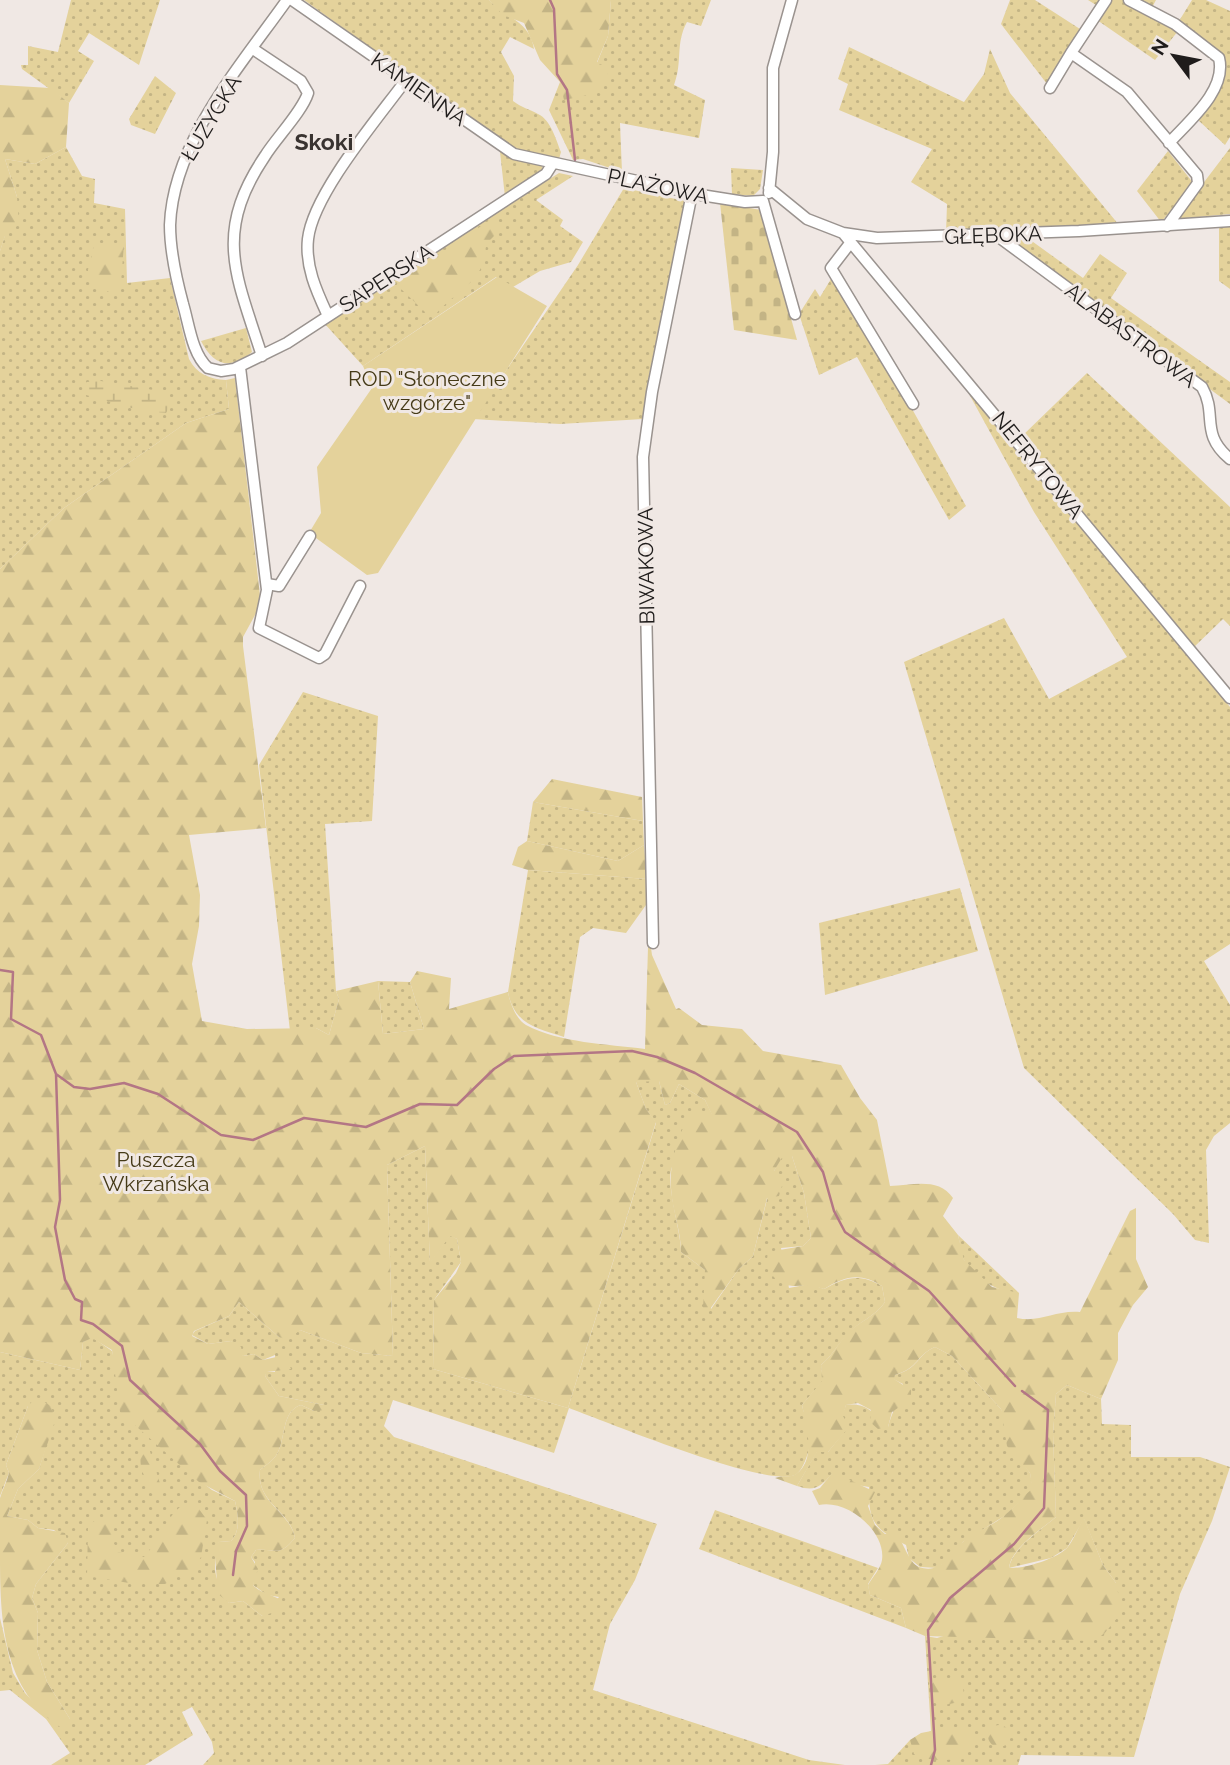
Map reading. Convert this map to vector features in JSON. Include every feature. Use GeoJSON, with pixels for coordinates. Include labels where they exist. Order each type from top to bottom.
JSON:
{"type":"FeatureCollection","features":[{"type":"Feature","properties":{"kind":"street","name":"ŁUŻYCKA"},"geometry":{"type":"LineString","coordinates":[[208,368],[196,349],[176,279],[171,242],[173,205],[187,151],[253,49],[289,0]]}},
{"type":"Feature","properties":{"kind":"street","name":"KAMIENNA"},"geometry":{"type":"LineString","coordinates":[[289,0],[509,151],[553,163]]}},
{"type":"Feature","properties":{"kind":"street"},"geometry":{"type":"LineString","coordinates":[[794,0],[785,20],[772,78],[773,152],[769,188],[763,201],[795,314]]}},
{"type":"Feature","properties":{"kind":"street"},"geometry":{"type":"LineString","coordinates":[[1050,88],[1106,0]]}},
{"type":"Feature","properties":{"kind":"street"},"geometry":{"type":"LineString","coordinates":[[1129,0],[1175,24],[1219,58],[1220,75],[1214,87],[1198,113],[1169,143]]}},
{"type":"Feature","properties":{"kind":"street"},"geometry":{"type":"LineString","coordinates":[[253,49],[301,81],[308,93],[257,167],[234,219],[234,259],[262,356]]}},
{"type":"Feature","properties":{"kind":"street"},"geometry":{"type":"LineString","coordinates":[[1071,52],[1126,92],[1197,175],[1198,183],[1167,226]]}},
{"type":"Feature","properties":{"kind":"street"},"geometry":{"type":"LineString","coordinates":[[328,316],[310,268],[308,239],[315,213],[406,80]]}},
{"type":"Feature","properties":{"kind":"street","name":"SAPERSKA"},"geometry":{"type":"LineString","coordinates":[[208,368],[225,372],[262,356],[546,174],[553,163]]}},
{"type":"Feature","properties":{"kind":"street","name":"PLAŻOWA"},"geometry":{"type":"LineString","coordinates":[[553,163],[692,193],[745,202],[763,201]]}},
{"type":"Feature","properties":{"kind":"street","name":"GŁĘBOKA"},"geometry":{"type":"LineString","coordinates":[[769,188],[807,219],[847,238],[996,235],[1230,221]]}},
{"type":"Feature","properties":{"kind":"street","name":"BIWAKOWA"},"geometry":{"type":"LineString","coordinates":[[653,943],[643,457],[652,391],[692,193]]}},
{"type":"Feature","properties":{"kind":"street","name":"ALABASTROWA"},"geometry":{"type":"LineString","coordinates":[[996,235],[1202,387],[1216,447],[1230,459]]}},
{"type":"Feature","properties":{"kind":"street"},"geometry":{"type":"LineString","coordinates":[[847,238],[831,268],[913,404]]}},
{"type":"Feature","properties":{"kind":"street","name":"NEFRYTOWA"},"geometry":{"type":"LineString","coordinates":[[847,238],[1230,698]]}},
{"type":"Feature","properties":{"kind":"street"},"geometry":{"type":"LineString","coordinates":[[240,367],[267,584],[265,610],[259,628],[319,658],[325,654],[360,586]]}},
{"type":"Feature","properties":{"kind":"street"},"geometry":{"type":"LineString","coordinates":[[267,584],[279,586],[310,536]]}},
{"type":"Feature","properties":{"kind":"green space"},"geometry":{"type":"Polygon","coordinates":[[[71,0],[160,0],[139,65],[89,33],[78,51],[94,61],[69,103],[22,69],[21,65],[28,65],[28,46],[58,52],[71,0]]]}},
{"type":"Feature","properties":{"kind":"green space"},"geometry":{"type":"Polygon","coordinates":[[[304,0],[489,0],[522,26],[532,40],[534,49],[510,37],[501,52],[514,76],[513,101],[543,117],[561,152],[559,159],[517,149],[494,136],[304,0]]]}},
{"type":"Feature","properties":{"kind":"green space"},"geometry":{"type":"Polygon","coordinates":[[[489,0],[611,0],[608,36],[597,62],[609,69],[602,92],[564,100],[560,82],[540,60],[524,23],[503,15],[489,0]]]}},
{"type":"Feature","properties":{"kind":"green space"},"geometry":{"type":"Polygon","coordinates":[[[611,0],[711,0],[701,26],[687,22],[683,30],[674,85],[705,100],[699,138],[620,123],[622,172],[583,159],[573,160],[549,110],[560,82],[597,63],[608,36],[611,0]]]}},
{"type":"Feature","properties":{"kind":"green space"},"geometry":{"type":"Polygon","coordinates":[[[1010,0],[1035,0],[1080,29],[1047,84],[1001,24],[1010,0]]]}},
{"type":"Feature","properties":{"kind":"green space"},"geometry":{"type":"Polygon","coordinates":[[[1088,0],[1156,0],[1148,15],[1178,31],[1155,60],[1097,20],[1104,10],[1088,0]]]}},
{"type":"Feature","properties":{"kind":"green space"},"geometry":{"type":"Polygon","coordinates":[[[1192,0],[1206,0],[1230,11],[1230,137],[1225,145],[1198,120],[1224,79],[1225,58],[1179,21],[1192,0]]]}},
{"type":"Feature","properties":{"kind":"green space"},"geometry":{"type":"Polygon","coordinates":[[[849,47],[964,102],[984,74],[990,49],[1010,93],[1119,225],[946,233],[947,204],[911,182],[932,149],[839,110],[848,84],[838,79],[849,47]]]}},
{"type":"Feature","properties":{"kind":"green space"},"geometry":{"type":"Polygon","coordinates":[[[155,76],[176,93],[155,134],[131,125],[129,119],[155,76]]]}},
{"type":"Feature","properties":{"kind":"green space"},"geometry":{"type":"Polygon","coordinates":[[[0,85],[50,88],[69,103],[66,147],[35,164],[5,159],[17,197],[19,224],[5,236],[0,251],[0,85]]]}},
{"type":"Feature","properties":{"kind":"green space"},"geometry":{"type":"Polygon","coordinates":[[[66,147],[82,176],[95,179],[94,203],[125,209],[127,283],[170,278],[189,359],[204,375],[226,380],[229,409],[186,423],[64,508],[0,569],[0,251],[17,197],[5,159],[35,164],[66,147]]]}},
{"type":"Feature","properties":{"kind":"green space"},"geometry":{"type":"Polygon","coordinates":[[[1230,148],[1230,214],[1176,219],[1230,148]]]}},
{"type":"Feature","properties":{"kind":"green space"},"geometry":{"type":"Polygon","coordinates":[[[1168,151],[1194,184],[1161,222],[1137,191],[1168,151]]]}},
{"type":"Feature","properties":{"kind":"green space"},"geometry":{"type":"Polygon","coordinates":[[[500,152],[542,166],[543,169],[505,197],[500,152]]]}},
{"type":"Feature","properties":{"kind":"green space"},"geometry":{"type":"Polygon","coordinates":[[[731,168],[763,170],[760,189],[753,196],[732,194],[731,168]]]}},
{"type":"Feature","properties":{"kind":"green space"},"geometry":{"type":"Polygon","coordinates":[[[559,173],[573,176],[536,200],[563,220],[560,226],[583,242],[571,262],[540,271],[513,287],[496,277],[363,366],[324,323],[559,173]]]}},
{"type":"Feature","properties":{"kind":"green space"},"geometry":{"type":"Polygon","coordinates":[[[624,188],[685,201],[648,381],[643,419],[560,424],[473,419],[578,265],[624,188]]]}},
{"type":"Feature","properties":{"kind":"green space"},"geometry":{"type":"Polygon","coordinates":[[[720,203],[761,210],[797,340],[734,330],[720,203]]]}},
{"type":"Feature","properties":{"kind":"green space"},"geometry":{"type":"Polygon","coordinates":[[[496,216],[499,231],[486,244],[481,268],[469,284],[436,314],[425,312],[399,287],[405,277],[496,216]]]}},
{"type":"Feature","properties":{"kind":"green space"},"geometry":{"type":"Polygon","coordinates":[[[1219,226],[1230,226],[1230,289],[1219,281],[1219,226]]]}},
{"type":"Feature","properties":{"kind":"green space"},"geometry":{"type":"Polygon","coordinates":[[[1029,239],[1083,278],[1100,254],[1127,273],[1111,298],[1230,382],[1230,404],[1009,240],[1029,239]]]}},
{"type":"Feature","properties":{"kind":"green space"},"geometry":{"type":"Polygon","coordinates":[[[124,244],[121,282],[113,294],[89,282],[88,270],[94,245],[124,244]]]}},
{"type":"Feature","properties":{"kind":"green space","name":"ROD \"Słoneczne wzgórze\""},"geometry":{"type":"Polygon","coordinates":[[[497,277],[547,306],[378,573],[367,575],[309,533],[321,513],[317,467],[372,388],[363,366],[497,277]]]}},
{"type":"Feature","properties":{"kind":"green space"},"geometry":{"type":"Polygon","coordinates":[[[831,279],[834,279],[891,371],[966,506],[949,520],[857,357],[819,375],[799,314],[815,289],[820,297],[831,279]]]}},
{"type":"Feature","properties":{"kind":"green space"},"geometry":{"type":"Polygon","coordinates":[[[246,328],[252,352],[236,362],[223,363],[217,360],[201,341],[246,328]]]}},
{"type":"Feature","properties":{"kind":"green space"},"geometry":{"type":"Polygon","coordinates":[[[1087,373],[1230,507],[1230,626],[1223,619],[1193,648],[1020,438],[1087,373]]]}},
{"type":"Feature","properties":{"kind":"green space"},"geometry":{"type":"Polygon","coordinates":[[[958,374],[1230,707],[1230,944],[1204,961],[1230,1005],[1230,1123],[1214,1136],[1206,1150],[1209,1243],[1195,1240],[1173,1214],[1024,1068],[904,662],[1004,618],[1049,699],[1127,657],[1034,512],[958,374]]]}},
{"type":"Feature","properties":{"kind":"green space","name":"Puszcza Wkrzańska"},"geometry":{"type":"Polygon","coordinates":[[[235,378],[261,604],[243,637],[243,646],[266,828],[189,835],[200,895],[199,926],[192,964],[202,1021],[247,1029],[316,1028],[329,1035],[339,999],[336,991],[378,981],[383,1034],[424,1029],[410,982],[417,971],[451,978],[449,1009],[508,992],[519,1019],[539,1031],[584,1042],[645,1049],[650,941],[652,955],[676,1009],[679,1008],[702,1025],[742,1029],[763,1051],[841,1065],[860,1098],[877,1120],[890,1186],[925,1184],[947,1191],[953,1198],[943,1216],[958,1235],[964,1260],[992,1287],[1019,1293],[1017,1318],[1033,1319],[1080,1312],[1130,1211],[1136,1208],[1136,1259],[1148,1287],[1133,1305],[1118,1333],[1118,1360],[1101,1399],[1067,1385],[1056,1394],[1053,1434],[1056,1517],[1021,1546],[1009,1568],[1023,1567],[1062,1552],[1084,1518],[1103,1565],[1116,1583],[1122,1612],[1104,1634],[1091,1641],[925,1636],[906,1628],[901,1608],[870,1595],[868,1585],[882,1560],[878,1538],[862,1519],[852,1512],[830,1504],[819,1505],[812,1491],[820,1488],[833,1472],[875,1492],[868,1506],[875,1525],[885,1534],[896,1532],[915,1565],[927,1569],[945,1562],[963,1542],[1000,1519],[1032,1489],[1030,1473],[1007,1446],[1001,1409],[952,1356],[935,1347],[909,1369],[895,1375],[894,1379],[911,1390],[911,1399],[892,1412],[888,1427],[878,1429],[870,1422],[871,1410],[858,1403],[846,1405],[843,1416],[849,1427],[828,1452],[817,1452],[797,1486],[775,1478],[794,1475],[802,1468],[808,1451],[808,1441],[802,1405],[822,1381],[821,1365],[846,1335],[877,1312],[885,1302],[882,1286],[867,1279],[853,1277],[824,1289],[792,1286],[780,1282],[766,1267],[768,1252],[803,1246],[811,1238],[804,1193],[792,1156],[783,1156],[774,1171],[784,1179],[779,1196],[767,1198],[753,1256],[738,1270],[710,1309],[703,1309],[705,1270],[681,1252],[672,1196],[671,1169],[681,1132],[689,1115],[712,1115],[705,1100],[679,1084],[670,1103],[665,1105],[659,1081],[636,1082],[646,1109],[656,1122],[568,1408],[433,1369],[434,1300],[456,1273],[461,1262],[457,1239],[450,1236],[430,1263],[425,1146],[387,1165],[393,1356],[361,1353],[300,1330],[288,1340],[279,1337],[239,1302],[229,1316],[194,1331],[192,1336],[208,1344],[231,1341],[241,1347],[243,1356],[254,1354],[263,1360],[285,1355],[291,1369],[267,1372],[265,1376],[279,1396],[324,1405],[325,1410],[314,1411],[301,1405],[290,1413],[277,1454],[260,1470],[263,1491],[287,1521],[295,1538],[281,1550],[256,1550],[251,1557],[258,1569],[253,1585],[285,1604],[278,1611],[262,1616],[243,1601],[229,1603],[218,1594],[215,1557],[210,1548],[219,1542],[231,1541],[234,1537],[238,1522],[235,1501],[199,1482],[120,1412],[112,1350],[92,1338],[83,1342],[80,1370],[0,1352],[0,569],[64,508],[186,423],[229,409],[226,380],[235,378]]]}},
{"type":"Feature","properties":{"kind":"green space"},"geometry":{"type":"Polygon","coordinates":[[[101,381],[153,390],[173,400],[166,413],[142,411],[86,395],[83,385],[101,381]]]}},
{"type":"Feature","properties":{"kind":"green space"},"geometry":{"type":"Polygon","coordinates":[[[303,692],[378,716],[372,821],[325,824],[336,991],[339,999],[329,1035],[316,1028],[290,1031],[259,765],[303,692]]]}},
{"type":"Feature","properties":{"kind":"green space"},"geometry":{"type":"Polygon","coordinates":[[[552,779],[642,797],[643,821],[533,802],[552,779]]]}},
{"type":"Feature","properties":{"kind":"green space"},"geometry":{"type":"Polygon","coordinates":[[[533,802],[643,821],[644,845],[618,861],[527,841],[533,802]]]}},
{"type":"Feature","properties":{"kind":"green space"},"geometry":{"type":"Polygon","coordinates":[[[527,841],[618,861],[644,845],[647,879],[528,870],[512,865],[518,847],[527,841]]]}},
{"type":"Feature","properties":{"kind":"green space"},"geometry":{"type":"Polygon","coordinates":[[[528,870],[647,879],[646,905],[626,933],[593,928],[580,937],[564,1037],[536,1027],[521,1018],[511,1003],[508,992],[528,870]]]}},
{"type":"Feature","properties":{"kind":"green space"},"geometry":{"type":"Polygon","coordinates":[[[960,888],[978,951],[825,995],[819,923],[960,888]]]}},
{"type":"Feature","properties":{"kind":"green space"},"geometry":{"type":"Polygon","coordinates":[[[378,981],[410,982],[424,1029],[383,1034],[378,981]]]}},
{"type":"Feature","properties":{"kind":"green space"},"geometry":{"type":"Polygon","coordinates":[[[650,1079],[659,1081],[665,1105],[670,1103],[679,1084],[705,1100],[713,1116],[679,1155],[670,1174],[681,1252],[705,1270],[711,1309],[738,1270],[753,1256],[774,1171],[782,1156],[792,1156],[804,1193],[811,1238],[803,1246],[781,1248],[789,1288],[810,1284],[824,1289],[853,1278],[867,1279],[882,1286],[885,1302],[877,1312],[852,1330],[821,1365],[823,1381],[802,1405],[811,1436],[806,1458],[798,1473],[779,1476],[721,1463],[569,1408],[554,1453],[393,1400],[384,1426],[394,1437],[657,1524],[635,1580],[610,1624],[593,1690],[809,1760],[845,1765],[203,1765],[214,1753],[212,1742],[192,1707],[182,1712],[193,1735],[145,1765],[51,1765],[70,1753],[46,1719],[10,1690],[0,1691],[0,1618],[13,1673],[25,1693],[44,1713],[70,1719],[47,1682],[37,1650],[38,1613],[32,1598],[36,1584],[68,1543],[54,1530],[38,1528],[28,1520],[7,1516],[18,1489],[39,1469],[46,1446],[28,1406],[6,1465],[9,1473],[0,1496],[0,1352],[80,1370],[83,1342],[92,1337],[112,1351],[115,1363],[185,1469],[212,1490],[235,1501],[238,1517],[236,1532],[231,1541],[219,1542],[215,1560],[216,1574],[229,1603],[243,1601],[262,1616],[279,1597],[267,1595],[253,1585],[255,1562],[251,1557],[256,1550],[281,1550],[295,1538],[287,1520],[263,1491],[260,1470],[277,1454],[290,1413],[301,1405],[314,1411],[324,1405],[279,1396],[265,1376],[266,1372],[275,1372],[275,1355],[263,1360],[254,1354],[243,1356],[231,1341],[208,1344],[192,1335],[195,1331],[229,1316],[239,1302],[279,1337],[300,1330],[361,1353],[393,1356],[387,1165],[425,1146],[430,1262],[450,1235],[457,1239],[461,1262],[434,1300],[433,1369],[568,1408],[656,1123],[646,1109],[636,1082],[650,1079]]]}},
{"type":"Feature","properties":{"kind":"green space"},"geometry":{"type":"Polygon","coordinates":[[[958,1235],[1019,1293],[995,1287],[972,1271],[963,1258],[958,1235]]]}},
{"type":"Feature","properties":{"kind":"green space"},"geometry":{"type":"Polygon","coordinates":[[[935,1347],[952,1356],[1001,1409],[1022,1462],[1030,1473],[1033,1489],[1006,1515],[963,1542],[954,1556],[937,1568],[920,1567],[909,1558],[906,1545],[880,1529],[872,1517],[869,1487],[857,1485],[833,1473],[817,1487],[797,1486],[817,1451],[828,1452],[848,1427],[842,1416],[846,1405],[865,1407],[888,1427],[903,1384],[893,1379],[895,1375],[909,1369],[935,1347]]]}},
{"type":"Feature","properties":{"kind":"green space"},"geometry":{"type":"Polygon","coordinates":[[[1067,1385],[1101,1399],[1102,1424],[1131,1425],[1131,1457],[1200,1457],[1230,1467],[1212,1521],[1180,1594],[1134,1757],[1021,1755],[1018,1765],[875,1765],[888,1764],[910,1740],[931,1731],[925,1636],[937,1638],[1116,1583],[1103,1565],[1084,1519],[1067,1548],[1051,1558],[1009,1568],[1021,1547],[1056,1517],[1053,1434],[1056,1394],[1067,1385]]]}},
{"type":"Feature","properties":{"kind":"green space"},"geometry":{"type":"Polygon","coordinates":[[[36,1397],[51,1406],[55,1421],[39,1469],[18,1489],[7,1516],[28,1520],[38,1528],[65,1533],[68,1543],[36,1584],[32,1598],[38,1613],[37,1650],[47,1682],[70,1719],[65,1730],[44,1714],[28,1695],[16,1674],[8,1652],[1,1602],[0,1498],[9,1473],[6,1465],[28,1406],[36,1397]]]}},
{"type":"Feature","properties":{"kind":"green space"},"geometry":{"type":"Polygon","coordinates":[[[148,1445],[162,1490],[159,1497],[151,1493],[141,1468],[140,1454],[148,1445]]]}},
{"type":"Feature","properties":{"kind":"green space"},"geometry":{"type":"Polygon","coordinates":[[[187,1503],[196,1505],[207,1520],[201,1557],[187,1579],[179,1576],[165,1584],[135,1584],[87,1576],[88,1526],[97,1519],[111,1521],[112,1539],[118,1552],[144,1557],[169,1519],[187,1503]]]}},
{"type":"Feature","properties":{"kind":"green space"},"geometry":{"type":"Polygon","coordinates":[[[715,1510],[878,1568],[868,1584],[870,1595],[901,1608],[906,1628],[699,1549],[715,1510]]]}},
{"type":"Feature","properties":{"kind":"green space"},"geometry":{"type":"Polygon","coordinates":[[[950,1678],[962,1683],[964,1694],[959,1702],[940,1706],[930,1698],[929,1689],[934,1681],[950,1678]]]}},
{"type":"Feature","properties":{"kind":"green space"},"geometry":{"type":"Polygon","coordinates":[[[999,1725],[1007,1728],[1010,1736],[1007,1744],[999,1747],[991,1744],[988,1736],[991,1728],[999,1725]]]}},
{"type":"Feature","properties":{"kind":"green space"},"geometry":{"type":"Polygon","coordinates":[[[952,1727],[968,1730],[974,1738],[966,1754],[955,1759],[940,1760],[914,1754],[910,1740],[921,1733],[952,1727]]]}},
{"type":"Feature","properties":{"kind":"waterway"},"geometry":{"type":"LineString","coordinates":[[550,0],[554,9],[557,74],[567,90],[575,160]]}},
{"type":"Feature","properties":{"kind":"waterway"},"geometry":{"type":"LineString","coordinates":[[0,970],[13,972],[11,1019],[41,1035],[56,1074],[74,1087],[90,1089],[124,1083],[158,1094],[221,1135],[253,1140],[304,1118],[366,1127],[420,1104],[457,1105],[494,1069],[514,1056],[632,1051],[657,1057],[695,1073],[797,1132],[823,1172],[834,1211],[845,1232],[929,1291],[1015,1386]]}},
{"type":"Feature","properties":{"kind":"waterway"},"geometry":{"type":"LineString","coordinates":[[56,1074],[60,1200],[55,1227],[65,1280],[75,1299],[82,1302],[81,1320],[93,1324],[122,1346],[130,1380],[200,1444],[220,1471],[246,1495],[247,1526],[236,1551],[233,1575]]}},
{"type":"Feature","properties":{"kind":"waterway"},"geometry":{"type":"LineString","coordinates":[[931,1765],[935,1750],[928,1630],[950,1598],[1014,1544],[1044,1508],[1048,1410],[1022,1391]]}},
{"type":"Feature","properties":{"kind":"district","name":"Skoki"},"geometry":{"type":"Point","coordinates":[324,141]}}]}
